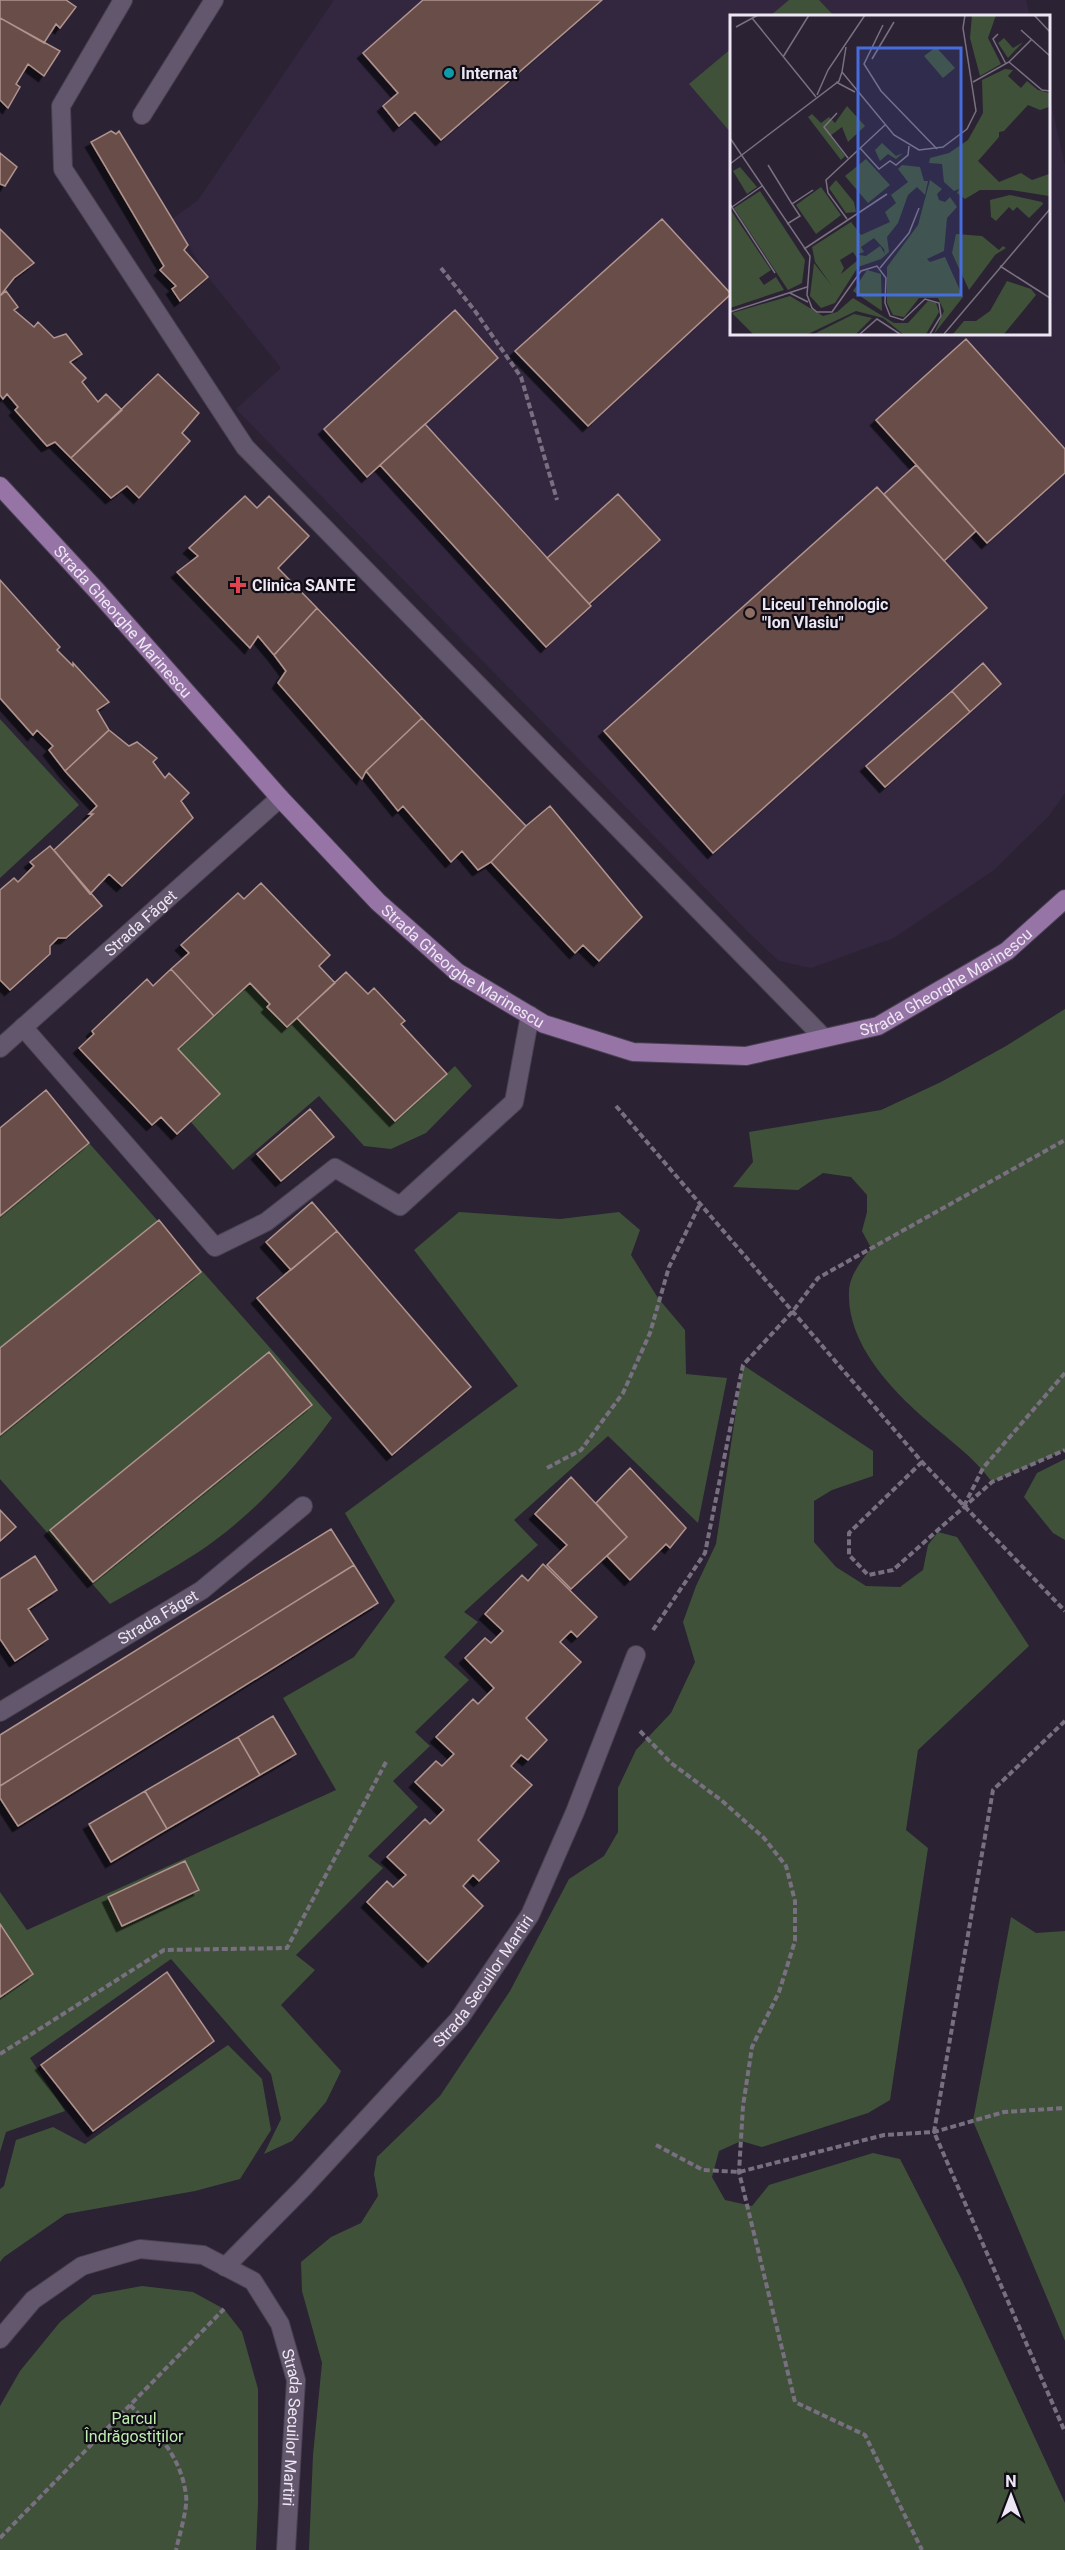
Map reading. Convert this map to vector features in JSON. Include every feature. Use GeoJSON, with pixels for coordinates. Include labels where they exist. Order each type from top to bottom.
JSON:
{"type":"FeatureCollection","features":[{"type":"Feature","properties":{"kind":"main road","name":"Strada Gheorghe Marinescu"},"geometry":{"type":"LineString","coordinates":[[0,486],[97,591],[280,798],[378,902],[448,964],[544,1024],[633,1052],[746,1056],[878,1026],[1007,951],[1065,899]]}},
{"type":"Feature","properties":{"kind":"street"},"geometry":{"type":"LineString","coordinates":[[123,0],[61,106],[63,169],[245,447],[824,1038]]}},
{"type":"Feature","properties":{"kind":"street"},"geometry":{"type":"LineString","coordinates":[[142,115],[214,0]]}},
{"type":"Feature","properties":{"kind":"street","name":"Strada Făget"},"geometry":{"type":"LineString","coordinates":[[0,1048],[280,798]]}},
{"type":"Feature","properties":{"kind":"street"},"geometry":{"type":"LineString","coordinates":[[23,1027],[215,1247],[266,1222],[335,1167],[400,1206],[514,1102],[530,1015]]}},
{"type":"Feature","properties":{"kind":"street","name":"Strada Făget"},"geometry":{"type":"LineString","coordinates":[[0,1712],[202,1590],[303,1506]]}},
{"type":"Feature","properties":{"kind":"street","name":"Strada Secuilor Martiri"},"geometry":{"type":"LineString","coordinates":[[225,2267],[303,2188],[459,2019],[530,1914],[575,1812],[636,1656]]}},
{"type":"Feature","properties":{"kind":"street","name":"Strada Secuilor Martiri"},"geometry":{"type":"LineString","coordinates":[[0,2339],[33,2300],[82,2266],[140,2249],[203,2255],[253,2281],[280,2324],[296,2380],[286,2550]]}},
{"type":"Feature","properties":{"kind":"path"},"geometry":{"type":"LineString","coordinates":[[441,268],[475,311],[521,377],[557,500]]}},
{"type":"Feature","properties":{"kind":"path"},"geometry":{"type":"LineString","coordinates":[[616,1106],[922,1462],[1065,1611]]}},
{"type":"Feature","properties":{"kind":"path"},"geometry":{"type":"LineString","coordinates":[[636,1656],[705,1554],[743,1365],[793,1311],[818,1278],[1065,1140]]}},
{"type":"Feature","properties":{"kind":"path"},"geometry":{"type":"LineString","coordinates":[[547,1468],[581,1450],[623,1393],[650,1333],[669,1267],[700,1204]]}},
{"type":"Feature","properties":{"kind":"path"},"geometry":{"type":"LineString","coordinates":[[963,1507],[983,1468],[1065,1373]]}},
{"type":"Feature","properties":{"kind":"path"},"geometry":{"type":"LineString","coordinates":[[922,1462],[849,1533],[849,1555],[868,1575],[893,1570],[992,1482],[1065,1450]]}},
{"type":"Feature","properties":{"kind":"path"},"geometry":{"type":"LineString","coordinates":[[617,1706],[671,1763],[721,1800],[764,1838],[786,1866],[795,1900],[795,1941],[779,1992],[752,2047],[743,2106],[739,2172],[795,2402],[865,2435],[922,2550]]}},
{"type":"Feature","properties":{"kind":"path"},"geometry":{"type":"LineString","coordinates":[[1065,1721],[993,1791],[933,2132],[1065,2432]]}},
{"type":"Feature","properties":{"kind":"path"},"geometry":{"type":"LineString","coordinates":[[0,2054],[164,1950],[287,1947],[386,1762]]}},
{"type":"Feature","properties":{"kind":"path"},"geometry":{"type":"LineString","coordinates":[[656,2145],[703,2170],[739,2172],[884,2135],[933,2132],[1004,2112],[1065,2108]]}},
{"type":"Feature","properties":{"kind":"path"},"geometry":{"type":"LineString","coordinates":[[0,2538],[224,2309]]}},
{"type":"Feature","properties":{"kind":"path"},"geometry":{"type":"LineString","coordinates":[[130,2405],[154,2429],[176,2457],[187,2496],[176,2550]]}},
{"type":"Feature","properties":{"kind":"shaded area","name":"Liceul Tehnologic \"Ion Vlasiu\""},"geometry":{"type":"Polygon","coordinates":[[[334,0],[1026,0],[1030,15],[730,15],[730,334],[1050,334],[1050,99],[1065,165],[1065,793],[1049,816],[994,870],[894,938],[811,968],[779,961],[236,409],[281,368],[208,277],[172,219],[198,200],[334,0]]]}},
{"type":"Feature","properties":{"kind":"green space"},"geometry":{"type":"Polygon","coordinates":[[[789,0],[819,0],[833,15],[771,15],[789,0]]]}},
{"type":"Feature","properties":{"kind":"green space"},"geometry":{"type":"Polygon","coordinates":[[[730,50],[730,132],[689,84],[730,50]]]}},
{"type":"Feature","properties":{"kind":"green space"},"geometry":{"type":"Polygon","coordinates":[[[0,719],[79,805],[0,878],[0,719]]]}},
{"type":"Feature","properties":{"kind":"green space"},"geometry":{"type":"Polygon","coordinates":[[[250,983],[287,1027],[297,1018],[395,1121],[455,1066],[472,1086],[426,1133],[391,1149],[364,1146],[319,1096],[233,1170],[190,1121],[178,1049],[250,983]]]}},
{"type":"Feature","properties":{"kind":"green space"},"geometry":{"type":"Polygon","coordinates":[[[1065,1009],[1065,1450],[992,1482],[969,1456],[925,1419],[885,1379],[873,1363],[855,1329],[850,1311],[849,1292],[854,1274],[871,1248],[862,1231],[867,1212],[867,1195],[851,1177],[823,1173],[798,1190],[733,1187],[753,1162],[749,1132],[881,1110],[941,1082],[1006,1046],[1065,1009]]]}},
{"type":"Feature","properties":{"kind":"green space"},"geometry":{"type":"Polygon","coordinates":[[[89,1143],[332,1418],[287,1474],[235,1524],[197,1553],[110,1604],[0,1479],[0,1216],[89,1143]]]}},
{"type":"Feature","properties":{"kind":"green space"},"geometry":{"type":"Polygon","coordinates":[[[459,1212],[560,1219],[619,1212],[640,1230],[631,1255],[658,1298],[685,1330],[686,1374],[727,1378],[698,1523],[608,1436],[514,1520],[538,1545],[464,1612],[478,1622],[444,1657],[469,1680],[415,1732],[430,1746],[393,1781],[418,1807],[368,1856],[383,1868],[296,1955],[315,1970],[281,2005],[341,2071],[326,2102],[292,2141],[264,2154],[281,2119],[271,2074],[171,1959],[30,2058],[65,2111],[6,2132],[0,2152],[0,1892],[27,1930],[336,1790],[283,1698],[354,1657],[395,1601],[345,1513],[518,1386],[414,1250],[459,1212]]]}},
{"type":"Feature","properties":{"kind":"green space"},"geometry":{"type":"Polygon","coordinates":[[[743,1365],[873,1451],[873,1476],[832,1490],[814,1501],[814,1542],[836,1567],[866,1586],[900,1587],[923,1570],[928,1545],[938,1532],[957,1537],[1029,1646],[918,1750],[906,1830],[928,1848],[890,2100],[868,2113],[762,2147],[741,2141],[719,2151],[712,2177],[725,2200],[752,2206],[769,2185],[873,2153],[900,2159],[962,2280],[1065,2503],[1065,2550],[309,2550],[313,2455],[322,2363],[302,2291],[301,2262],[331,2237],[361,2223],[378,2196],[374,2174],[377,2157],[440,2096],[510,1991],[569,1879],[604,1856],[618,1832],[618,1788],[636,1750],[671,1713],[695,1662],[683,1622],[696,1586],[716,1544],[743,1365]]]}},
{"type":"Feature","properties":{"kind":"green space"},"geometry":{"type":"Polygon","coordinates":[[[1065,1459],[1065,1540],[1053,1533],[1024,1497],[1037,1473],[1065,1459]]]}},
{"type":"Feature","properties":{"kind":"green space"},"geometry":{"type":"Polygon","coordinates":[[[1011,1917],[1036,1933],[1065,1931],[1065,2341],[973,2121],[1011,1917]]]}},
{"type":"Feature","properties":{"kind":"green space"},"geometry":{"type":"Polygon","coordinates":[[[228,2045],[262,2079],[271,2130],[240,2179],[195,2191],[66,2214],[0,2262],[0,2189],[4,2186],[16,2140],[53,2127],[85,2144],[228,2045]]]}},
{"type":"Feature","properties":{"kind":"green space","name":"Parcul Îndrăgostiților"},"geometry":{"type":"Polygon","coordinates":[[[142,2286],[193,2292],[224,2309],[242,2332],[258,2389],[256,2550],[0,2550],[0,2406],[20,2371],[60,2322],[93,2295],[142,2286]]]}},
{"type":"Feature","properties":{"kind":"building"},"geometry":{"type":"Polygon","coordinates":[[[0,0],[66,0],[76,7],[60,28],[56,24],[44,43],[0,18],[0,0]]]}},
{"type":"Feature","properties":{"kind":"building","name":"Internat"},"geometry":{"type":"Polygon","coordinates":[[[423,0],[602,0],[441,140],[415,112],[399,126],[383,106],[398,93],[363,53],[423,0]]]}},
{"type":"Feature","properties":{"kind":"building"},"geometry":{"type":"Polygon","coordinates":[[[0,18],[60,51],[44,76],[28,64],[16,84],[20,87],[8,108],[0,100],[0,18]]]}},
{"type":"Feature","properties":{"kind":"building"},"geometry":{"type":"Polygon","coordinates":[[[111,131],[116,134],[119,131],[188,245],[184,250],[208,277],[180,301],[172,289],[176,286],[160,270],[164,266],[91,142],[111,131]]]}},
{"type":"Feature","properties":{"kind":"building"},"geometry":{"type":"Polygon","coordinates":[[[0,153],[17,167],[5,186],[0,184],[0,153]]]}},
{"type":"Feature","properties":{"kind":"building"},"geometry":{"type":"Polygon","coordinates":[[[662,219],[730,293],[588,426],[515,351],[662,219]]]}},
{"type":"Feature","properties":{"kind":"building"},"geometry":{"type":"Polygon","coordinates":[[[0,229],[34,263],[14,278],[0,296],[0,229]]]}},
{"type":"Feature","properties":{"kind":"building"},"geometry":{"type":"Polygon","coordinates":[[[6,291],[18,307],[14,310],[34,327],[38,322],[54,338],[66,334],[82,354],[70,362],[86,378],[82,382],[98,402],[106,394],[122,410],[71,458],[55,442],[47,446],[15,410],[18,407],[7,394],[3,399],[0,395],[0,296],[6,291]]]}},
{"type":"Feature","properties":{"kind":"building"},"geometry":{"type":"Polygon","coordinates":[[[455,310],[498,358],[367,477],[324,429],[455,310]]]}},
{"type":"Feature","properties":{"kind":"building"},"geometry":{"type":"Polygon","coordinates":[[[966,339],[1065,449],[1065,473],[987,543],[876,420],[966,339]]]}},
{"type":"Feature","properties":{"kind":"building"},"geometry":{"type":"Polygon","coordinates":[[[158,374],[199,413],[182,433],[190,441],[139,498],[127,486],[111,498],[71,458],[158,374]]]}},
{"type":"Feature","properties":{"kind":"building"},"geometry":{"type":"Polygon","coordinates":[[[425,424],[591,606],[546,647],[380,465],[425,424]]]}},
{"type":"Feature","properties":{"kind":"building"},"geometry":{"type":"Polygon","coordinates":[[[916,465],[976,531],[944,561],[884,494],[916,465]]]}},
{"type":"Feature","properties":{"kind":"building"},"geometry":{"type":"Polygon","coordinates":[[[877,487],[987,608],[713,853],[604,731],[877,487]]]}},
{"type":"Feature","properties":{"kind":"building"},"geometry":{"type":"Polygon","coordinates":[[[618,494],[660,540],[589,604],[547,558],[618,494]]]}},
{"type":"Feature","properties":{"kind":"building"},"geometry":{"type":"Polygon","coordinates":[[[245,496],[257,508],[269,496],[309,536],[278,568],[317,608],[274,655],[258,636],[250,648],[177,572],[198,556],[189,548],[245,496]]]}},
{"type":"Feature","properties":{"kind":"building"},"geometry":{"type":"Polygon","coordinates":[[[0,580],[60,647],[57,650],[73,666],[73,663],[109,702],[97,710],[109,730],[65,771],[49,750],[53,746],[37,730],[33,735],[0,698],[0,580]]]}},
{"type":"Feature","properties":{"kind":"building"},"geometry":{"type":"Polygon","coordinates":[[[317,608],[422,718],[366,771],[362,779],[278,683],[286,671],[274,655],[317,608]]]}},
{"type":"Feature","properties":{"kind":"building"},"geometry":{"type":"Polygon","coordinates":[[[983,663],[1001,684],[970,712],[952,691],[983,663]]]}},
{"type":"Feature","properties":{"kind":"building"},"geometry":{"type":"Polygon","coordinates":[[[952,691],[970,712],[885,787],[866,766],[952,691]]]}},
{"type":"Feature","properties":{"kind":"building"},"geometry":{"type":"Polygon","coordinates":[[[422,718],[526,826],[491,862],[478,870],[462,851],[451,862],[403,806],[398,811],[366,771],[422,718]]]}},
{"type":"Feature","properties":{"kind":"building"},"geometry":{"type":"Polygon","coordinates":[[[109,730],[129,746],[137,742],[157,758],[153,762],[165,778],[169,773],[189,793],[181,801],[193,818],[122,886],[109,874],[90,894],[54,850],[93,814],[89,814],[97,806],[65,771],[109,730]]]}},
{"type":"Feature","properties":{"kind":"building"},"geometry":{"type":"Polygon","coordinates":[[[550,806],[642,917],[599,961],[583,945],[575,953],[491,862],[526,826],[550,806]]]}},
{"type":"Feature","properties":{"kind":"building"},"geometry":{"type":"Polygon","coordinates":[[[50,846],[102,906],[66,938],[58,938],[50,946],[50,954],[10,990],[0,980],[0,890],[14,878],[18,882],[34,866],[30,862],[50,846]]]}},
{"type":"Feature","properties":{"kind":"building"},"geometry":{"type":"Polygon","coordinates":[[[261,883],[330,955],[319,966],[335,983],[287,1027],[267,1007],[270,1004],[250,983],[214,1016],[171,969],[189,953],[181,945],[238,893],[244,899],[261,883]]]}},
{"type":"Feature","properties":{"kind":"building"},"geometry":{"type":"Polygon","coordinates":[[[171,969],[214,1016],[178,1049],[220,1094],[177,1134],[161,1117],[152,1125],[79,1048],[94,1034],[92,1031],[147,979],[153,986],[171,969]]]}},
{"type":"Feature","properties":{"kind":"building"},"geometry":{"type":"Polygon","coordinates":[[[346,972],[368,994],[374,988],[405,1021],[401,1024],[447,1074],[395,1121],[297,1018],[346,972]]]}},
{"type":"Feature","properties":{"kind":"building"},"geometry":{"type":"Polygon","coordinates":[[[46,1090],[89,1143],[0,1216],[0,1128],[46,1090]]]}},
{"type":"Feature","properties":{"kind":"building"},"geometry":{"type":"Polygon","coordinates":[[[310,1109],[334,1137],[281,1181],[257,1154],[310,1109]]]}},
{"type":"Feature","properties":{"kind":"building"},"geometry":{"type":"Polygon","coordinates":[[[312,1202],[337,1231],[291,1270],[266,1242],[312,1202]]]}},
{"type":"Feature","properties":{"kind":"building"},"geometry":{"type":"Polygon","coordinates":[[[159,1220],[201,1272],[0,1435],[0,1348],[159,1220]]]}},
{"type":"Feature","properties":{"kind":"building"},"geometry":{"type":"Polygon","coordinates":[[[337,1231],[471,1387],[392,1455],[257,1298],[337,1231]]]}},
{"type":"Feature","properties":{"kind":"building"},"geometry":{"type":"Polygon","coordinates":[[[269,1352],[312,1405],[93,1582],[50,1530],[269,1352]]]}},
{"type":"Feature","properties":{"kind":"building"},"geometry":{"type":"Polygon","coordinates":[[[630,1468],[686,1528],[670,1548],[666,1544],[630,1580],[607,1556],[627,1537],[596,1503],[630,1468]]]}},
{"type":"Feature","properties":{"kind":"building"},"geometry":{"type":"Polygon","coordinates":[[[571,1477],[627,1537],[571,1589],[547,1565],[567,1545],[535,1514],[571,1477]]]}},
{"type":"Feature","properties":{"kind":"building"},"geometry":{"type":"Polygon","coordinates":[[[0,1510],[16,1527],[0,1541],[0,1510]]]}},
{"type":"Feature","properties":{"kind":"building"},"geometry":{"type":"Polygon","coordinates":[[[331,1529],[354,1565],[0,1786],[0,1735],[331,1529]]]}},
{"type":"Feature","properties":{"kind":"building"},"geometry":{"type":"Polygon","coordinates":[[[35,1556],[57,1590],[28,1609],[48,1639],[15,1661],[0,1639],[0,1579],[35,1556]]]}},
{"type":"Feature","properties":{"kind":"building"},"geometry":{"type":"Polygon","coordinates":[[[543,1564],[597,1617],[577,1637],[571,1631],[560,1642],[581,1662],[526,1718],[547,1740],[528,1760],[521,1755],[511,1766],[532,1785],[478,1840],[499,1861],[479,1881],[473,1875],[463,1886],[483,1906],[428,1962],[367,1902],[387,1881],[393,1887],[406,1875],[387,1857],[425,1819],[430,1824],[444,1810],[415,1782],[436,1761],[442,1766],[454,1754],[436,1737],[473,1699],[478,1704],[494,1688],[465,1658],[485,1638],[491,1643],[503,1631],[485,1614],[522,1575],[528,1581],[543,1564]]]}},
{"type":"Feature","properties":{"kind":"building"},"geometry":{"type":"Polygon","coordinates":[[[354,1565],[378,1603],[18,1826],[0,1798],[0,1786],[354,1565]]]}},
{"type":"Feature","properties":{"kind":"building"},"geometry":{"type":"Polygon","coordinates":[[[273,1716],[296,1754],[260,1775],[238,1737],[273,1716]]]}},
{"type":"Feature","properties":{"kind":"building"},"geometry":{"type":"Polygon","coordinates":[[[238,1737],[260,1775],[167,1829],[145,1791],[238,1737]]]}},
{"type":"Feature","properties":{"kind":"building"},"geometry":{"type":"Polygon","coordinates":[[[145,1791],[167,1829],[111,1862],[89,1824],[145,1791]]]}},
{"type":"Feature","properties":{"kind":"building"},"geometry":{"type":"Polygon","coordinates":[[[185,1861],[199,1890],[122,1926],[108,1897],[185,1861]]]}},
{"type":"Feature","properties":{"kind":"building"},"geometry":{"type":"Polygon","coordinates":[[[0,1924],[33,1974],[0,1997],[0,1924]]]}},
{"type":"Feature","properties":{"kind":"building"},"geometry":{"type":"Polygon","coordinates":[[[167,1972],[214,2041],[93,2131],[41,2065],[167,1972]]]}},
{"type":"Feature","properties":{"kind":"place","name":"Internat"},"geometry":{"type":"Point","coordinates":[449,73]}},
{"type":"Feature","properties":{"kind":"place","name":"Clinica SANTE"},"geometry":{"type":"Point","coordinates":[238,585]}},
{"type":"Feature","properties":{"kind":"place","name":"Liceul Tehnologic \"Ion Vlasiu\""},"geometry":{"type":"Point","coordinates":[750,613]}}]}
